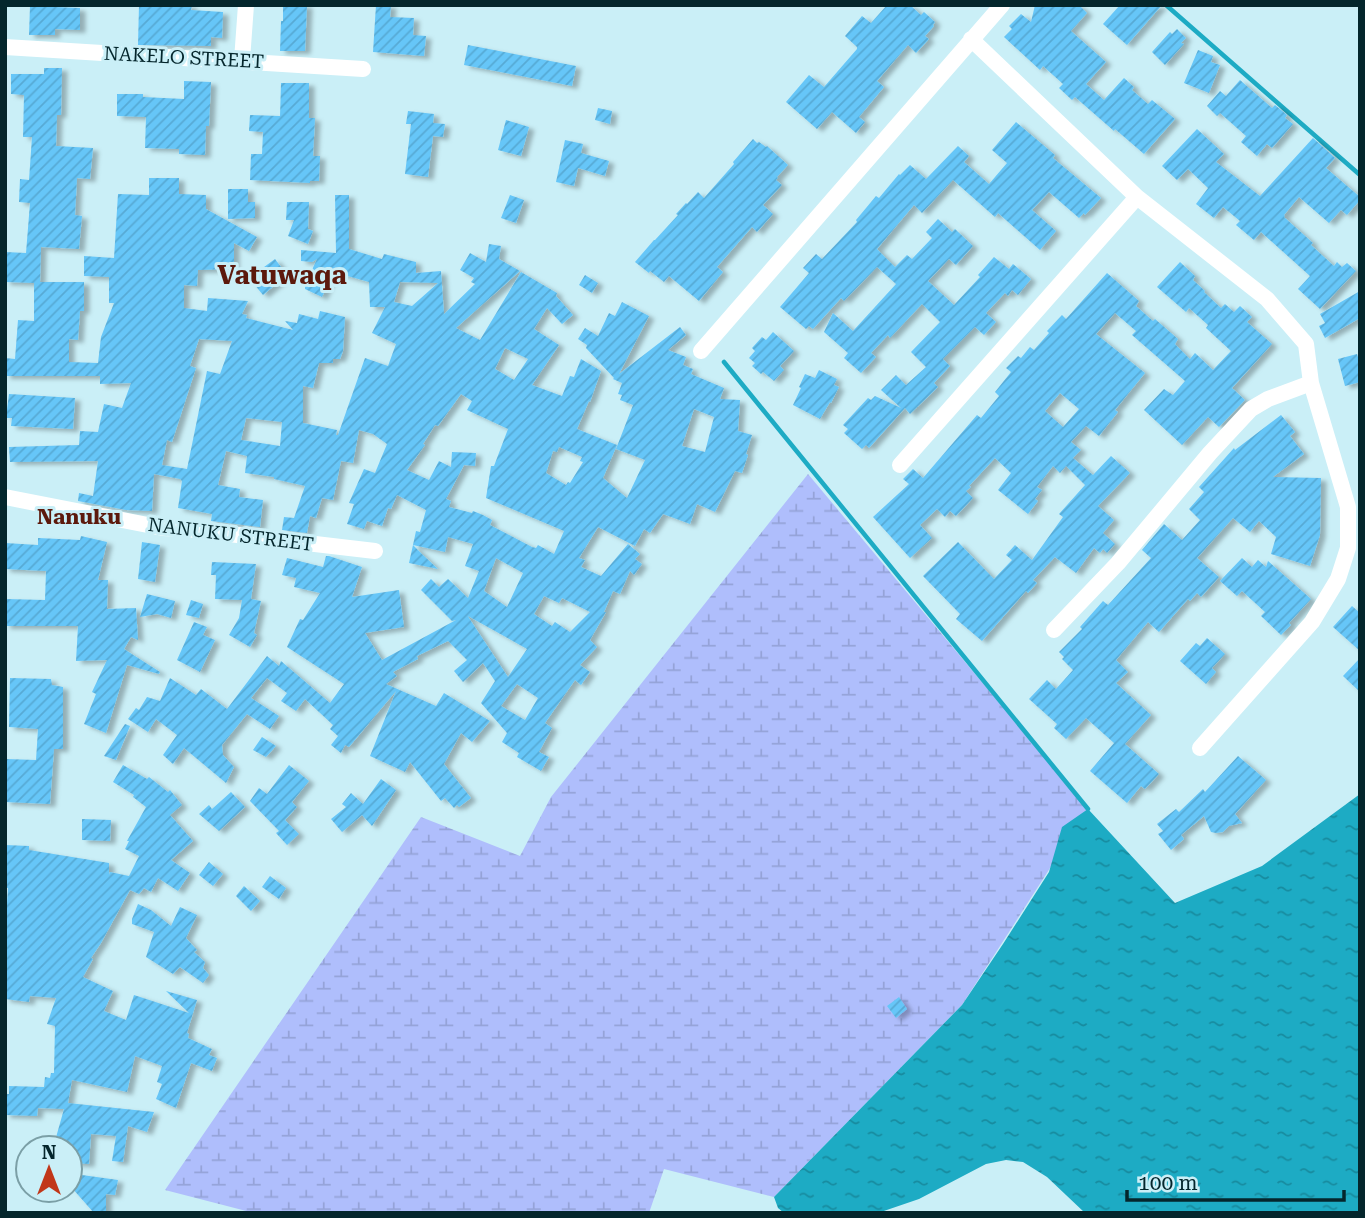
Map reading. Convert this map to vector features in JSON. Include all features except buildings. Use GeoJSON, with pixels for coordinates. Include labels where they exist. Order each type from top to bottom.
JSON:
{"type":"FeatureCollection","features":[{"type":"Feature","properties":{"kind":"street"},"geometry":{"type":"LineString","coordinates":[[242,60],[246,5]]}},
{"type":"Feature","properties":{"kind":"street"},"geometry":{"type":"LineString","coordinates":[[701,351],[1002,5]]}},
{"type":"Feature","properties":{"kind":"street"},"geometry":{"type":"LineString","coordinates":[[971,39],[1137,197],[1267,299],[1306,344],[1311,383],[1348,507],[1348,548],[1338,579],[1312,622],[1200,748]]}},
{"type":"Feature","properties":{"kind":"street","name":"NAKELO STREET"},"geometry":{"type":"LineString","coordinates":[[5,47],[363,69]]}},
{"type":"Feature","properties":{"kind":"street"},"geometry":{"type":"LineString","coordinates":[[900,465],[1137,197]]}},
{"type":"Feature","properties":{"kind":"street"},"geometry":{"type":"LineString","coordinates":[[1054,630],[1118,563],[1210,453],[1251,409],[1268,399],[1311,383]]}},
{"type":"Feature","properties":{"kind":"street","name":"NANUKU STREET"},"geometry":{"type":"LineString","coordinates":[[5,497],[163,528],[375,551]]}},
{"type":"Feature","properties":{"kind":"green space"},"geometry":{"type":"Polygon","coordinates":[[[808,474],[1088,809],[962,1005],[774,1197],[664,1169],[649,1213],[254,1213],[165,1190],[421,817],[520,856],[551,797],[808,474]]]}},
{"type":"Feature","properties":{"kind":"water"},"geometry":{"type":"Polygon","coordinates":[[[1360,794],[1360,1213],[1085,1213],[1047,1177],[1023,1162],[1006,1160],[986,1164],[919,1199],[878,1213],[784,1213],[778,1208],[774,1197],[962,1005],[1049,872],[1062,827],[1088,809],[1175,903],[1262,866],[1360,794]]]}},
{"type":"Feature","properties":{"kind":"waterway"},"geometry":{"type":"LineString","coordinates":[[1166,5],[1360,175]]}},
{"type":"Feature","properties":{"kind":"waterway"},"geometry":{"type":"LineString","coordinates":[[724,362],[1088,809]]}},
{"type":"Feature","properties":{"kind":"district","name":"Vatuwaqa"},"geometry":{"type":"Point","coordinates":[282,275]}},
{"type":"Feature","properties":{"kind":"district","name":"Nanuku"},"geometry":{"type":"Point","coordinates":[79,517]}}]}
